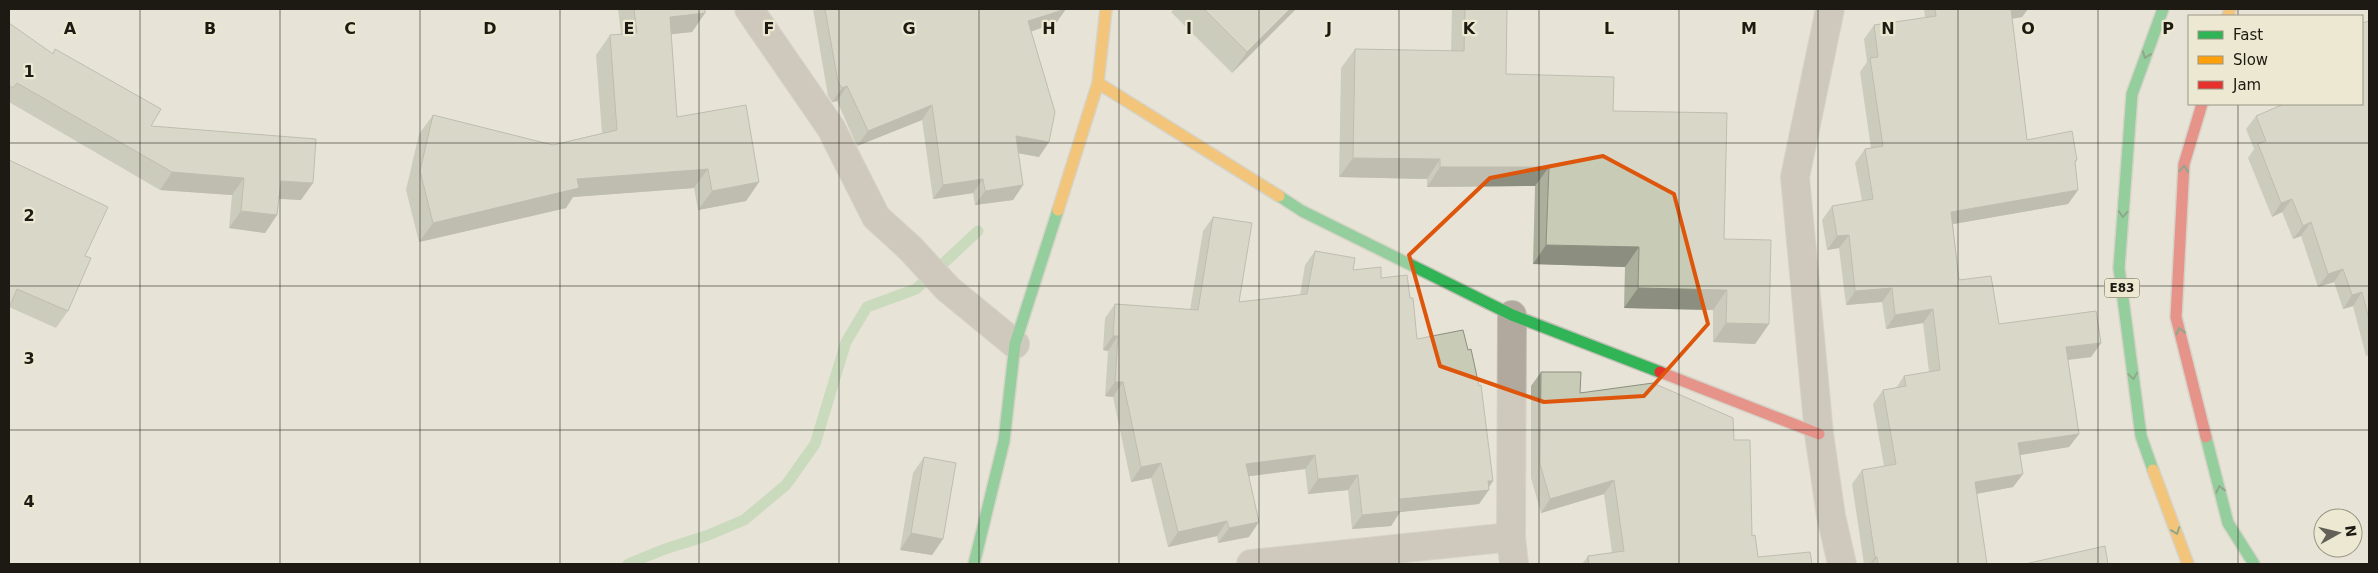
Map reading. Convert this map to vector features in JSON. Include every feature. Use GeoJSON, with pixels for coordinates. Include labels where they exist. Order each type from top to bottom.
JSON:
{"type":"FeatureCollection","features":[{"type":"Feature","properties":{"kind":"street"},"geometry":{"type":"LineString","coordinates":[[749,9],[830,128],[876,217],[910,248],[948,289],[1015,344]]}},
{"type":"Feature","properties":{"kind":"street"},"geometry":{"type":"LineString","coordinates":[[974,564],[1004,441],[1015,344],[1098,83],[1106,9]]}},
{"type":"Feature","properties":{"kind":"street"},"geometry":{"type":"LineString","coordinates":[[1830,9],[1796,177],[1819,434],[1831,516],[1842,564]]}},
{"type":"Feature","properties":{"kind":"street","name":"E83"},"geometry":{"type":"LineString","coordinates":[[2163,9],[2132,94],[2119,268],[2141,436],[2188,564]]}},
{"type":"Feature","properties":{"kind":"street"},"geometry":{"type":"LineString","coordinates":[[1098,83],[1302,211],[1512,315],[1819,434]]}},
{"type":"Feature","properties":{"kind":"street"},"geometry":{"type":"LineString","coordinates":[[2202,105],[2184,164],[2176,317],[2228,523],[2254,564]]}},
{"type":"Feature","properties":{"kind":"street"},"geometry":{"type":"LineString","coordinates":[[1512,315],[1511,537],[1514,564]]}},
{"type":"Feature","properties":{"kind":"street"},"geometry":{"type":"LineString","coordinates":[[1251,564],[1511,537]]}},
{"type":"Feature","properties":{"kind":"highlighted area"},"geometry":{"type":"Polygon","coordinates":[[[1603,156],[1674,194],[1708,324],[1644,396],[1544,402],[1440,366],[1409,255],[1490,178],[1603,156]]]}},
{"type":"Feature","properties":{"kind":"building"},"geometry":{"type":"Polygon","coordinates":[[[634,9],[705,9],[705,13],[670,17],[677,117],[746,105],[759,182],[712,191],[708,169],[577,179],[579,188],[433,223],[420,171],[433,115],[553,145],[617,130],[610,35],[637,33],[634,9]]]}},
{"type":"Feature","properties":{"kind":"building"},"geometry":{"type":"Polygon","coordinates":[[[825,9],[1066,9],[1028,21],[1055,112],[1049,142],[1016,136],[1023,185],[985,191],[983,179],[943,185],[932,105],[868,131],[847,86],[842,88],[838,82],[825,9]]]}},
{"type":"Feature","properties":{"kind":"building"},"geometry":{"type":"Polygon","coordinates":[[[1204,9],[1290,9],[1247,52],[1204,9]]]}},
{"type":"Feature","properties":{"kind":"building"},"geometry":{"type":"Polygon","coordinates":[[[1465,9],[1507,9],[1506,74],[1614,77],[1613,111],[1727,113],[1724,239],[1771,240],[1769,324],[1726,323],[1727,290],[1638,288],[1639,247],[1546,245],[1549,167],[1440,167],[1440,159],[1353,158],[1355,49],[1464,51],[1465,9]]]}},
{"type":"Feature","properties":{"kind":"building"},"geometry":{"type":"Polygon","coordinates":[[[1935,9],[2011,9],[2027,140],[2072,131],[2077,160],[2075,161],[2078,190],[1951,212],[1959,280],[1991,276],[1999,324],[2096,311],[2101,343],[2066,347],[2079,434],[2018,443],[2023,474],[1975,482],[1987,564],[1878,564],[1877,557],[1875,557],[1862,470],[1896,464],[1883,390],[1906,386],[1904,376],[1940,370],[1933,309],[1895,315],[1892,288],[1855,291],[1849,235],[1837,236],[1832,206],[1873,199],[1865,149],[1883,146],[1870,58],[1878,57],[1874,25],[1936,16],[1935,9]]]}},
{"type":"Feature","properties":{"kind":"building"},"geometry":{"type":"Polygon","coordinates":[[[2369,21],[2369,319],[2362,292],[2352,295],[2343,269],[2328,274],[2311,222],[2303,226],[2292,199],[2281,203],[2258,144],[2266,141],[2256,116],[2282,105],[2363,105],[2363,23],[2369,21]]]}},
{"type":"Feature","properties":{"kind":"building"},"geometry":{"type":"Polygon","coordinates":[[[9,23],[53,54],[55,49],[161,109],[151,126],[316,139],[313,183],[281,181],[277,215],[241,211],[244,178],[172,172],[17,83],[13,88],[9,85],[9,23]]]}},
{"type":"Feature","properties":{"kind":"building"},"geometry":{"type":"Polygon","coordinates":[[[9,160],[108,207],[85,256],[91,258],[68,311],[17,289],[9,308],[9,160]]]}},
{"type":"Feature","properties":{"kind":"building"},"geometry":{"type":"Polygon","coordinates":[[[1213,217],[1252,223],[1239,302],[1307,294],[1315,251],[1355,258],[1353,270],[1381,267],[1381,278],[1407,275],[1410,298],[1413,298],[1417,339],[1463,330],[1468,350],[1471,349],[1479,386],[1481,385],[1493,481],[1488,481],[1489,490],[1400,499],[1401,511],[1362,515],[1358,475],[1318,479],[1315,455],[1246,464],[1259,522],[1229,528],[1227,521],[1178,532],[1161,463],[1141,467],[1123,382],[1115,382],[1118,336],[1113,336],[1115,304],[1198,310],[1213,217]]]}},
{"type":"Feature","properties":{"kind":"building"},"geometry":{"type":"Polygon","coordinates":[[[1541,372],[1581,372],[1580,393],[1653,383],[1733,418],[1734,440],[1750,440],[1752,536],[1755,535],[1758,557],[1810,552],[1812,564],[1589,564],[1588,556],[1624,551],[1614,480],[1550,499],[1540,464],[1541,372]]]}},
{"type":"Feature","properties":{"kind":"building"},"geometry":{"type":"Polygon","coordinates":[[[924,457],[956,463],[943,539],[911,533],[924,457]]]}},
{"type":"Feature","properties":{"kind":"building"},"geometry":{"type":"Polygon","coordinates":[[[2105,546],[2108,564],[2025,564],[2105,546]]]}},
{"type":"Feature","properties":{"kind":"waterway"},"geometry":{"type":"LineString","coordinates":[[628,564],[744,520],[786,485],[815,444],[846,342],[867,307],[916,289],[978,231]]}},
{"type":"Feature","properties":{"kind":"traffic: fast"},"geometry":{"type":"LineString","coordinates":[[2153,470],[2141,436],[2119,268],[2132,94],[2163,9]]}},
{"type":"Feature","properties":{"kind":"traffic: fast"},"geometry":{"type":"LineString","coordinates":[[1279,196],[1302,211],[1512,315],[1660,372]]}},
{"type":"Feature","properties":{"kind":"traffic: fast"},"geometry":{"type":"LineString","coordinates":[[974,564],[1004,441],[1015,344],[1058,210]]}},
{"type":"Feature","properties":{"kind":"traffic: fast"},"geometry":{"type":"LineString","coordinates":[[2206,437],[2228,523],[2254,564]]}},
{"type":"Feature","properties":{"kind":"traffic: slow"},"geometry":{"type":"LineString","coordinates":[[1058,210],[1098,83],[1106,9]]}},
{"type":"Feature","properties":{"kind":"traffic: slow"},"geometry":{"type":"LineString","coordinates":[[2228,15],[2230,9]]}},
{"type":"Feature","properties":{"kind":"traffic: slow"},"geometry":{"type":"LineString","coordinates":[[1098,83],[1279,196]]}},
{"type":"Feature","properties":{"kind":"traffic: slow"},"geometry":{"type":"LineString","coordinates":[[2153,470],[2188,564]]}},
{"type":"Feature","properties":{"kind":"traffic: jam"},"geometry":{"type":"LineString","coordinates":[[2202,105],[2184,164],[2176,317],[2206,437]]}},
{"type":"Feature","properties":{"kind":"traffic: jam"},"geometry":{"type":"LineString","coordinates":[[1660,372],[1819,434]]}}]}
